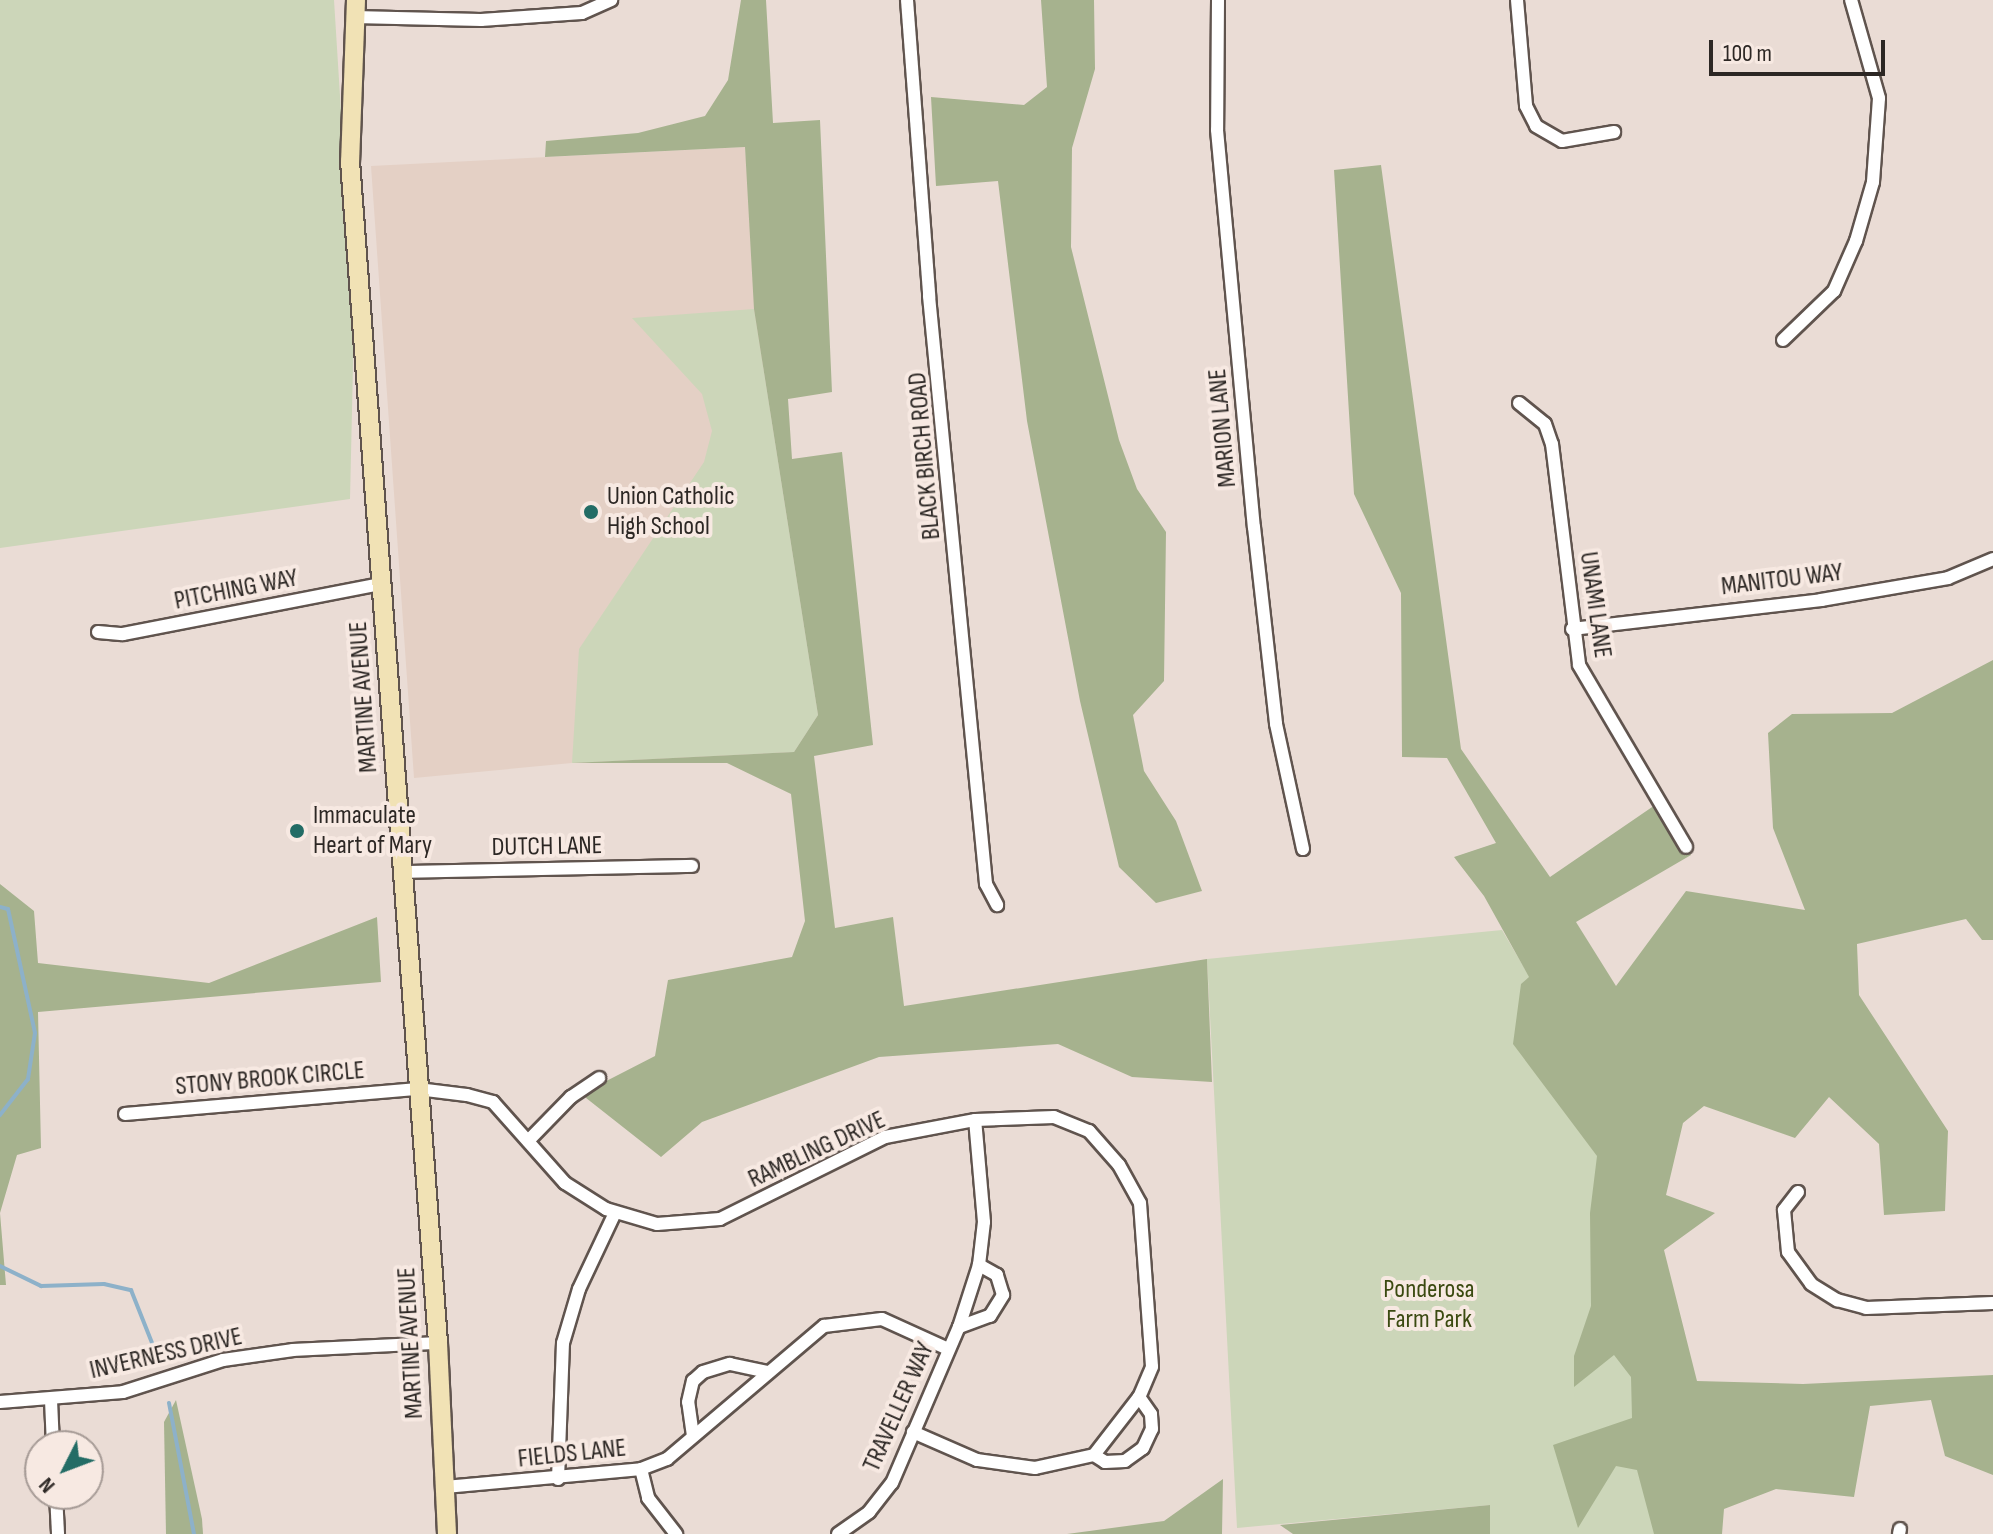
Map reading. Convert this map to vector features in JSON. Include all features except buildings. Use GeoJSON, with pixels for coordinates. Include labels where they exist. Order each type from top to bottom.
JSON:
{"type":"FeatureCollection","features":[{"type":"Feature","properties":{"kind":"main road","name":"MARTINE AVENUE"},"geometry":{"type":"LineString","coordinates":[[355,8],[350,161],[438,1343],[447,1534]]}},
{"type":"Feature","properties":{"kind":"street"},"geometry":{"type":"LineString","coordinates":[[355,8],[494,19],[582,13],[611,0]]}},
{"type":"Feature","properties":{"kind":"street","name":"BLACK BIRCH ROAD"},"geometry":{"type":"LineString","coordinates":[[907,0],[929,296],[986,884],[997,905]]}},
{"type":"Feature","properties":{"kind":"street","name":"MARION LANE"},"geometry":{"type":"LineString","coordinates":[[1218,0],[1217,130],[1254,527],[1276,724],[1303,849]]}},
{"type":"Feature","properties":{"kind":"street"},"geometry":{"type":"LineString","coordinates":[[1517,0],[1526,106],[1536,126],[1562,141],[1614,132]]}},
{"type":"Feature","properties":{"kind":"street"},"geometry":{"type":"LineString","coordinates":[[1783,340],[1834,291],[1856,241],[1873,182],[1879,98],[1851,0]]}},
{"type":"Feature","properties":{"kind":"street","name":"UNAMI LANE"},"geometry":{"type":"LineString","coordinates":[[1519,403],[1545,424],[1552,444],[1572,629],[1591,693],[1686,847]]}},
{"type":"Feature","properties":{"kind":"street","name":"MANITOU WAY"},"geometry":{"type":"LineString","coordinates":[[1572,629],[1850,595],[1948,578],[1993,559]]}},
{"type":"Feature","properties":{"kind":"street","name":"PITCHING WAY"},"geometry":{"type":"LineString","coordinates":[[98,632],[123,634],[381,584]]}},
{"type":"Feature","properties":{"kind":"street","name":"DUTCH LANE"},"geometry":{"type":"LineString","coordinates":[[403,872],[692,866]]}},
{"type":"Feature","properties":{"kind":"street"},"geometry":{"type":"LineString","coordinates":[[528,1141],[551,1115],[599,1078]]}},
{"type":"Feature","properties":{"kind":"street","name":"STONY BROOK CIRCLE"},"geometry":{"type":"LineString","coordinates":[[125,1114],[419,1089]]}},
{"type":"Feature","properties":{"kind":"street","name":"RAMBLING DRIVE"},"geometry":{"type":"LineString","coordinates":[[419,1089],[493,1102],[565,1183],[615,1213],[657,1224],[720,1219],[885,1137],[975,1120],[1054,1117],[1089,1131],[1119,1165],[1140,1203],[1152,1367],[1139,1397],[1094,1455]]}},
{"type":"Feature","properties":{"kind":"street","name":"TRAVELLER WAY"},"geometry":{"type":"LineString","coordinates":[[838,1534],[869,1512],[892,1483],[959,1327],[979,1265],[984,1222],[975,1120]]}},
{"type":"Feature","properties":{"kind":"street"},"geometry":{"type":"LineString","coordinates":[[1798,1192],[1784,1210],[1788,1252],[1811,1284],[1837,1300],[1866,1308],[1993,1303]]}},
{"type":"Feature","properties":{"kind":"street"},"geometry":{"type":"LineString","coordinates":[[558,1479],[563,1343],[579,1289],[615,1213]]}},
{"type":"Feature","properties":{"kind":"street","name":"TRAVELLER WAY"},"geometry":{"type":"LineString","coordinates":[[959,1327],[990,1316],[1003,1295],[997,1275],[979,1265]]}},
{"type":"Feature","properties":{"kind":"street","name":"FIELDS LANE"},"geometry":{"type":"LineString","coordinates":[[445,1487],[641,1469],[667,1459],[824,1326],[882,1319],[948,1349]]}},
{"type":"Feature","properties":{"kind":"street","name":"INVERNESS DRIVE"},"geometry":{"type":"LineString","coordinates":[[0,1402],[123,1392],[223,1360],[293,1350],[438,1343]]}},
{"type":"Feature","properties":{"kind":"street"},"geometry":{"type":"LineString","coordinates":[[693,1436],[688,1402],[693,1381],[703,1372],[730,1364],[768,1372]]}},
{"type":"Feature","properties":{"kind":"street"},"geometry":{"type":"LineString","coordinates":[[913,1432],[977,1460],[1035,1468],[1094,1455],[1105,1462],[1125,1461],[1143,1448],[1152,1429],[1151,1414],[1139,1397]]}},
{"type":"Feature","properties":{"kind":"street"},"geometry":{"type":"LineString","coordinates":[[51,1400],[52,1430]]}},
{"type":"Feature","properties":{"kind":"street"},"geometry":{"type":"LineString","coordinates":[[641,1469],[648,1498],[676,1534]]}},
{"type":"Feature","properties":{"kind":"street"},"geometry":{"type":"LineString","coordinates":[[57,1510],[58,1534]]}},
{"type":"Feature","properties":{"kind":"shaded area","name":"Union Catholic High School"},"geometry":{"type":"Polygon","coordinates":[[[745,147],[794,752],[572,763],[414,778],[371,166],[745,147]]]}},
{"type":"Feature","properties":{"kind":"green space"},"geometry":{"type":"Polygon","coordinates":[[[0,0],[334,0],[354,321],[350,499],[0,548],[0,0]]]}},
{"type":"Feature","properties":{"kind":"green space"},"geometry":{"type":"Polygon","coordinates":[[[741,0],[766,0],[773,123],[820,120],[832,392],[788,399],[792,459],[842,452],[873,745],[814,756],[835,928],[893,917],[904,1006],[1207,959],[1212,1082],[1132,1077],[1058,1044],[879,1057],[702,1122],[661,1157],[581,1094],[655,1056],[668,980],[792,957],[805,921],[791,794],[727,763],[572,763],[794,752],[818,715],[754,309],[745,147],[545,157],[546,141],[638,133],[705,116],[728,80],[741,0]]]}},
{"type":"Feature","properties":{"kind":"green space"},"geometry":{"type":"Polygon","coordinates":[[[1041,0],[1094,0],[1095,69],[1072,148],[1071,247],[1119,440],[1137,489],[1166,532],[1164,681],[1133,715],[1144,771],[1176,821],[1202,891],[1156,903],[1119,867],[1080,701],[1027,421],[998,181],[936,186],[931,97],[1024,105],[1047,87],[1041,0]]]}},
{"type":"Feature","properties":{"kind":"green space"},"geometry":{"type":"Polygon","coordinates":[[[1381,165],[1461,749],[1550,877],[1658,803],[1691,855],[1576,922],[1616,986],[1686,891],[1805,910],[1773,828],[1768,733],[1792,714],[1892,713],[1993,660],[1993,940],[1982,940],[1966,919],[1857,944],[1859,995],[1948,1131],[1945,1211],[1884,1215],[1879,1144],[1829,1097],[1795,1138],[1704,1106],[1683,1123],[1666,1195],[1715,1213],[1664,1250],[1697,1381],[1803,1384],[1993,1375],[1993,1475],[1945,1456],[1931,1400],[1870,1406],[1854,1497],[1776,1489],[1724,1509],[1722,1534],[1654,1534],[1637,1470],[1616,1466],[1578,1528],[1553,1445],[1632,1418],[1631,1377],[1614,1355],[1574,1387],[1574,1356],[1591,1306],[1590,1213],[1597,1156],[1513,1044],[1521,984],[1529,977],[1484,896],[1454,857],[1496,843],[1447,758],[1402,757],[1401,593],[1354,494],[1334,170],[1381,165]]]}},
{"type":"Feature","properties":{"kind":"green space"},"geometry":{"type":"Polygon","coordinates":[[[754,309],[818,715],[794,752],[572,763],[579,649],[704,462],[712,431],[702,394],[632,318],[754,309]]]}},
{"type":"Feature","properties":{"kind":"green space"},"geometry":{"type":"Polygon","coordinates":[[[0,884],[34,911],[38,963],[209,983],[377,917],[381,982],[38,1012],[41,1148],[17,1155],[0,1213],[0,884]]]}},
{"type":"Feature","properties":{"kind":"green space","name":"Ponderosa Farm Park"},"geometry":{"type":"Polygon","coordinates":[[[1502,930],[1619,1129],[1703,1534],[1490,1534],[1490,1505],[1237,1528],[1207,959],[1502,930]]]}},
{"type":"Feature","properties":{"kind":"green space"},"geometry":{"type":"Polygon","coordinates":[[[0,1213],[6,1285],[0,1285],[0,1213]]]}},
{"type":"Feature","properties":{"kind":"green space"},"geometry":{"type":"Polygon","coordinates":[[[176,1400],[203,1534],[166,1534],[164,1422],[176,1400]]]}},
{"type":"Feature","properties":{"kind":"green space"},"geometry":{"type":"Polygon","coordinates":[[[1223,1479],[1222,1534],[1067,1534],[1164,1521],[1223,1479]]]}},
{"type":"Feature","properties":{"kind":"green space"},"geometry":{"type":"Polygon","coordinates":[[[1490,1505],[1490,1534],[1293,1534],[1280,1525],[1490,1505]]]}},
{"type":"Feature","properties":{"kind":"waterway"},"geometry":{"type":"LineString","coordinates":[[0,907],[8,909],[35,1033],[28,1079],[0,1115]]}},
{"type":"Feature","properties":{"kind":"waterway"},"geometry":{"type":"LineString","coordinates":[[0,1266],[41,1286],[104,1284],[131,1290],[160,1363]]}},
{"type":"Feature","properties":{"kind":"waterway"},"geometry":{"type":"LineString","coordinates":[[169,1403],[194,1534]]}},
{"type":"Feature","properties":{"kind":"place","name":"Union Catholic High School"},"geometry":{"type":"Point","coordinates":[591,512]}},
{"type":"Feature","properties":{"kind":"place","name":"Immaculate Heart of Mary"},"geometry":{"type":"Point","coordinates":[297,831]}}]}
